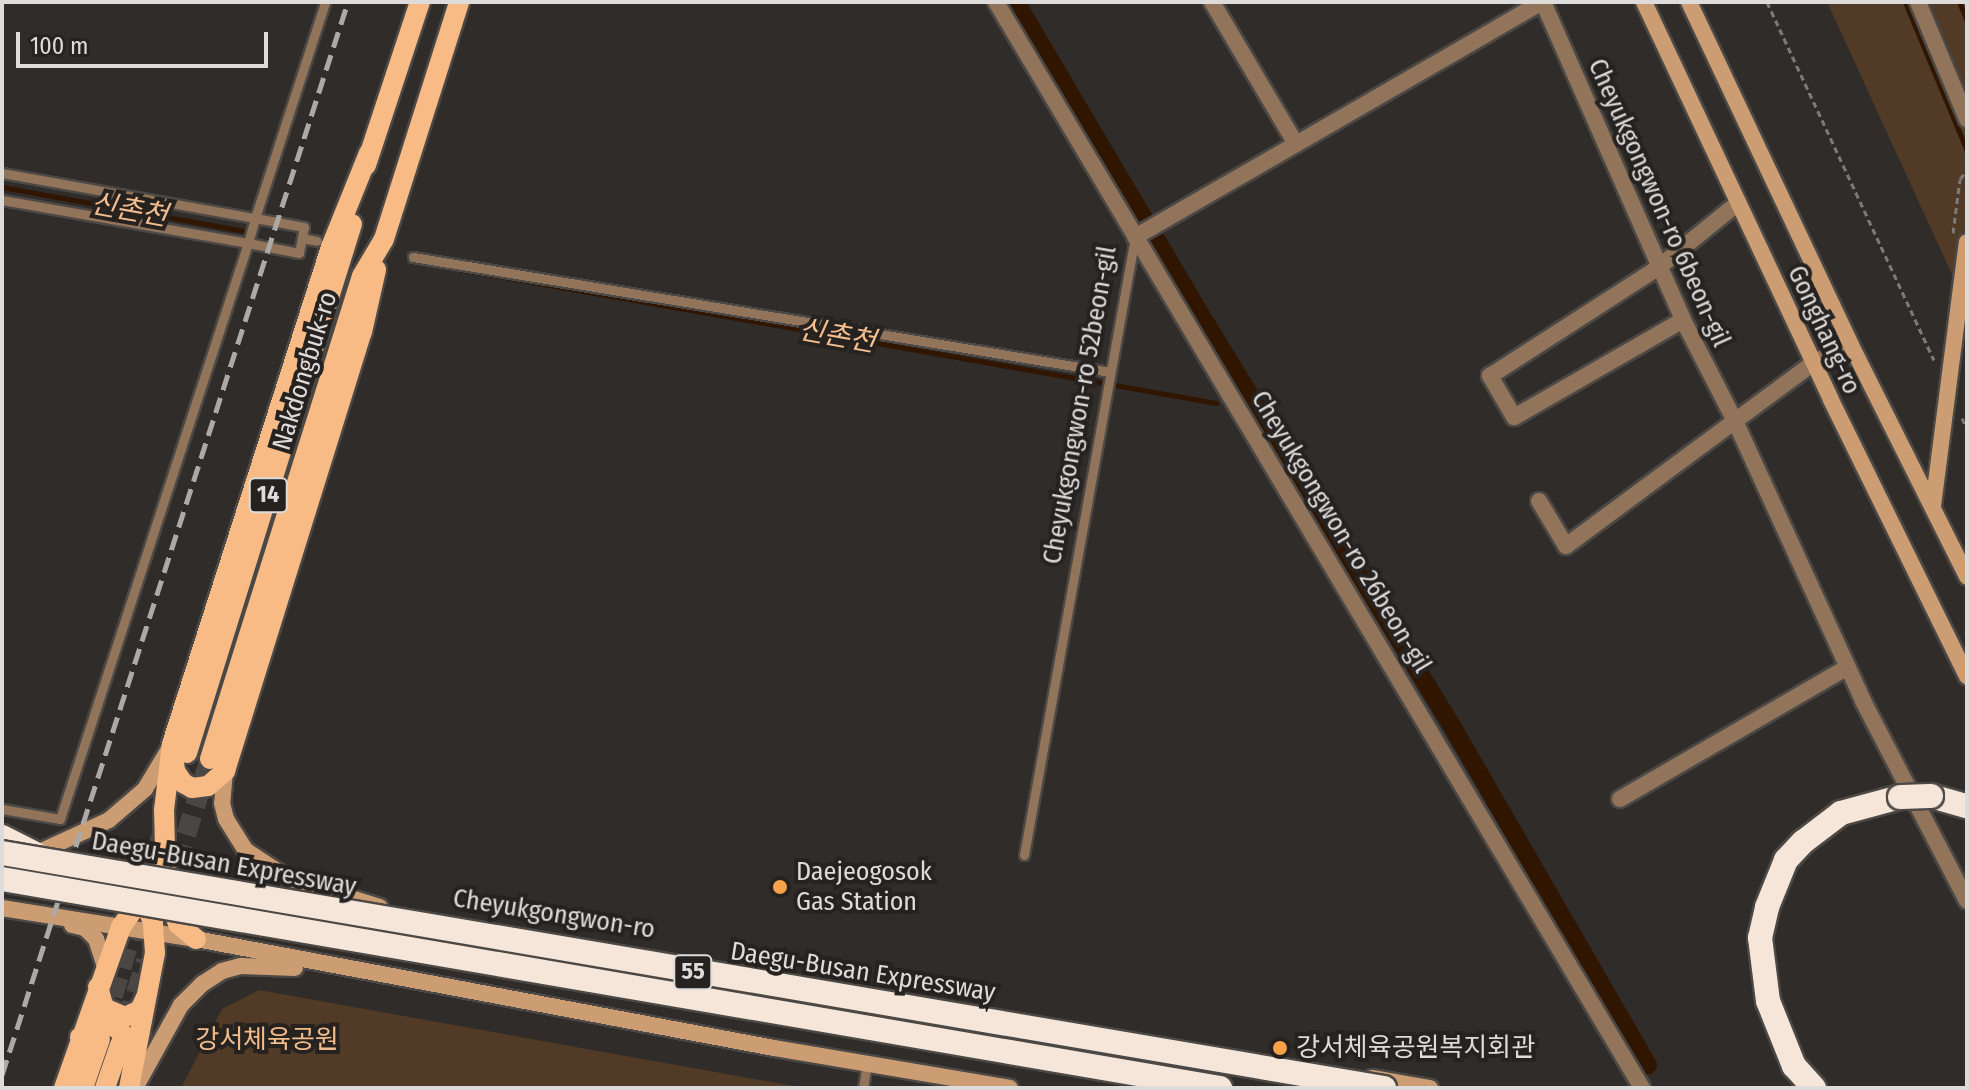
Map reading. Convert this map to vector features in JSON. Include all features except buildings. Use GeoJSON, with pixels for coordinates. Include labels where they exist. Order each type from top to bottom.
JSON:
{"type":"FeatureCollection","features":[{"type":"Feature","properties":{"kind":"highway"},"geometry":{"type":"LineString","coordinates":[[1814,1088],[1794,1066],[1779,1035],[1761,968],[1760,938],[1767,907],[1786,860],[1841,813],[1900,797],[1931,796],[1967,806]]}},
{"type":"Feature","properties":{"kind":"highway"},"geometry":{"type":"LineString","coordinates":[[2,837],[35,854]]}},
{"type":"Feature","properties":{"kind":"highway","name":"Daegu-Busan Expressway"},"geometry":{"type":"LineString","coordinates":[[2,850],[1384,1088]]}},
{"type":"Feature","properties":{"kind":"highway","name":"Daegu-Busan Expressway"},"geometry":{"type":"LineString","coordinates":[[2,879],[1220,1088]]}},
{"type":"Feature","properties":{"kind":"main road","name":"Nakdongbuk-ro"},"geometry":{"type":"LineString","coordinates":[[179,749],[349,238],[369,153],[420,2]]}},
{"type":"Feature","properties":{"kind":"main road","name":"Nakdongbuk-ro"},"geometry":{"type":"LineString","coordinates":[[218,765],[362,276],[384,239],[459,2]]}},
{"type":"Feature","properties":{"kind":"main road","name":"Gonghang-ro"},"geometry":{"type":"LineString","coordinates":[[1644,2],[1813,363],[1967,676]]}},
{"type":"Feature","properties":{"kind":"main road","name":"Gonghang-ro"},"geometry":{"type":"LineString","coordinates":[[1689,2],[1851,345],[1967,577]]}},
{"type":"Feature","properties":{"kind":"main road"},"geometry":{"type":"LineString","coordinates":[[196,939],[178,924],[165,884],[164,810],[179,749],[331,247],[369,153]]}},
{"type":"Feature","properties":{"kind":"main road"},"geometry":{"type":"LineString","coordinates":[[179,749],[175,771],[183,783],[192,788],[208,786],[218,765],[362,332],[384,239]]}},
{"type":"Feature","properties":{"kind":"main road"},"geometry":{"type":"LineString","coordinates":[[1932,508],[1967,242]]}},
{"type":"Feature","properties":{"kind":"main road"},"geometry":{"type":"LineString","coordinates":[[35,854],[109,820],[145,789],[179,749]]}},
{"type":"Feature","properties":{"kind":"main road"},"geometry":{"type":"LineString","coordinates":[[218,765],[226,819],[245,850],[288,878],[408,916]]}},
{"type":"Feature","properties":{"kind":"main road"},"geometry":{"type":"LineString","coordinates":[[2,850],[95,866],[165,884],[203,884]]}},
{"type":"Feature","properties":{"kind":"main road"},"geometry":{"type":"LineString","coordinates":[[95,866],[124,878],[146,900],[156,933],[147,996],[140,1010],[125,1017],[104,1008],[98,987]]}},
{"type":"Feature","properties":{"kind":"main road"},"geometry":{"type":"LineString","coordinates":[[129,1088],[109,1045],[98,987],[121,927],[165,884]]}},
{"type":"Feature","properties":{"kind":"main road","name":"Cheyukgongwon-ro"},"geometry":{"type":"LineString","coordinates":[[203,884],[1430,1088]]}},
{"type":"Feature","properties":{"kind":"main road"},"geometry":{"type":"LineString","coordinates":[[2,909],[196,939],[1010,1088]]}},
{"type":"Feature","properties":{"kind":"main road"},"geometry":{"type":"LineString","coordinates":[[34,914],[85,928],[102,950],[105,967]]}},
{"type":"Feature","properties":{"kind":"main road"},"geometry":{"type":"LineString","coordinates":[[135,1088],[181,1005],[202,984],[222,971],[269,965],[404,986],[448,987]]}},
{"type":"Feature","properties":{"kind":"main road"},"geometry":{"type":"LineString","coordinates":[[83,1088],[109,1045],[147,996]]}},
{"type":"Feature","properties":{"kind":"main road"},"geometry":{"type":"LineString","coordinates":[[64,1088],[109,1045]]}},
{"type":"Feature","properties":{"kind":"main road"},"geometry":{"type":"LineString","coordinates":[[105,1088],[109,1045]]}},
{"type":"Feature","properties":{"kind":"street","name":"Cheyukgongwon-ro 26beon-gil"},"geometry":{"type":"LineString","coordinates":[[996,2],[1642,1088]]}},
{"type":"Feature","properties":{"kind":"street"},"geometry":{"type":"LineString","coordinates":[[1212,2],[1296,144]]}},
{"type":"Feature","properties":{"kind":"street","name":"Cheyukgongwon-ro 52beon-gil"},"geometry":{"type":"LineString","coordinates":[[1135,237],[1542,2]]}},
{"type":"Feature","properties":{"kind":"street","name":"Cheyukgongwon-ro 6beon-gil"},"geometry":{"type":"LineString","coordinates":[[1542,2],[1683,320],[1736,423],[1848,667],[1967,901]]}},
{"type":"Feature","properties":{"kind":"street"},"geometry":{"type":"LineString","coordinates":[[1918,2],[1967,119]]}},
{"type":"Feature","properties":{"kind":"street"},"geometry":{"type":"LineString","coordinates":[[1683,320],[1514,417],[1490,376],[1659,267],[1738,203]]}},
{"type":"Feature","properties":{"kind":"street"},"geometry":{"type":"LineString","coordinates":[[1539,501],[1566,546],[1813,363],[1851,345]]}},
{"type":"Feature","properties":{"kind":"street"},"geometry":{"type":"LineString","coordinates":[[1620,799],[1848,667]]}},
{"type":"Feature","properties":{"kind":"lane"},"geometry":{"type":"LineString","coordinates":[[2,809],[60,819],[325,2]]}},
{"type":"Feature","properties":{"kind":"lane"},"geometry":{"type":"LineString","coordinates":[[2,173],[304,227],[299,253],[2,200]]}},
{"type":"Feature","properties":{"kind":"lane","name":"Cheyukgongwon-ro 52beon-gil"},"geometry":{"type":"LineString","coordinates":[[1024,855],[1135,237]]}},
{"type":"Feature","properties":{"kind":"lane"},"geometry":{"type":"LineString","coordinates":[[302,238],[317,241]]}},
{"type":"Feature","properties":{"kind":"lane"},"geometry":{"type":"LineString","coordinates":[[413,257],[1110,372]]}},
{"type":"Feature","properties":{"kind":"lane"},"geometry":{"type":"LineString","coordinates":[[863,1088],[867,1064]]}},
{"type":"Feature","properties":{"kind":"path"},"geometry":{"type":"LineString","coordinates":[[1767,2],[1967,429]]}},
{"type":"Feature","properties":{"kind":"path"},"geometry":{"type":"LineString","coordinates":[[1960,179],[1967,170]]}},
{"type":"Feature","properties":{"kind":"green space"},"geometry":{"type":"Polygon","coordinates":[[[1827,2],[1967,2],[1967,307],[1827,2]]]}},
{"type":"Feature","properties":{"kind":"green space","name":"강서체육공원"},"geometry":{"type":"Polygon","coordinates":[[[259,990],[805,1088],[181,1088],[222,1009],[259,990]]]}},
{"type":"Feature","properties":{"kind":"waterway"},"geometry":{"type":"LineString","coordinates":[[1016,2],[1206,323],[1455,731],[1648,1065]]}},
{"type":"Feature","properties":{"kind":"waterway"},"geometry":{"type":"LineString","coordinates":[[1905,2],[1967,151]]}},
{"type":"Feature","properties":{"kind":"waterway"},"geometry":{"type":"LineString","coordinates":[[1959,2],[1967,21]]}},
{"type":"Feature","properties":{"kind":"waterway","name":"신촌천"},"geometry":{"type":"LineString","coordinates":[[2,187],[256,233]]}},
{"type":"Feature","properties":{"kind":"waterway","name":"신촌천"},"geometry":{"type":"LineString","coordinates":[[459,269],[1216,403]]}},
{"type":"Feature","properties":{"kind":"waterway","name":"신촌천"},"geometry":{"type":"LineString","coordinates":[[1247,408],[1259,410]]}},
{"type":"Feature","properties":{"kind":"tunnel"},"geometry":{"type":"LineString","coordinates":[[168,892],[210,759]]}},
{"type":"Feature","properties":{"kind":"tunnel"},"geometry":{"type":"LineString","coordinates":[[104,1025],[162,834]]}},
{"type":"Feature","properties":{"kind":"tunnel"},"geometry":{"type":"LineString","coordinates":[[127,1022],[146,961]]}},
{"type":"Feature","properties":{"kind":"railway"},"geometry":{"type":"LineString","coordinates":[[2,1075],[348,2]]}},
{"type":"Feature","properties":{"kind":"place","name":"Daejeogosok Gas Station"},"geometry":{"type":"Point","coordinates":[780,887]}},
{"type":"Feature","properties":{"kind":"place","name":"강서체육공원복지회관"},"geometry":{"type":"Point","coordinates":[1280,1048]}}]}
